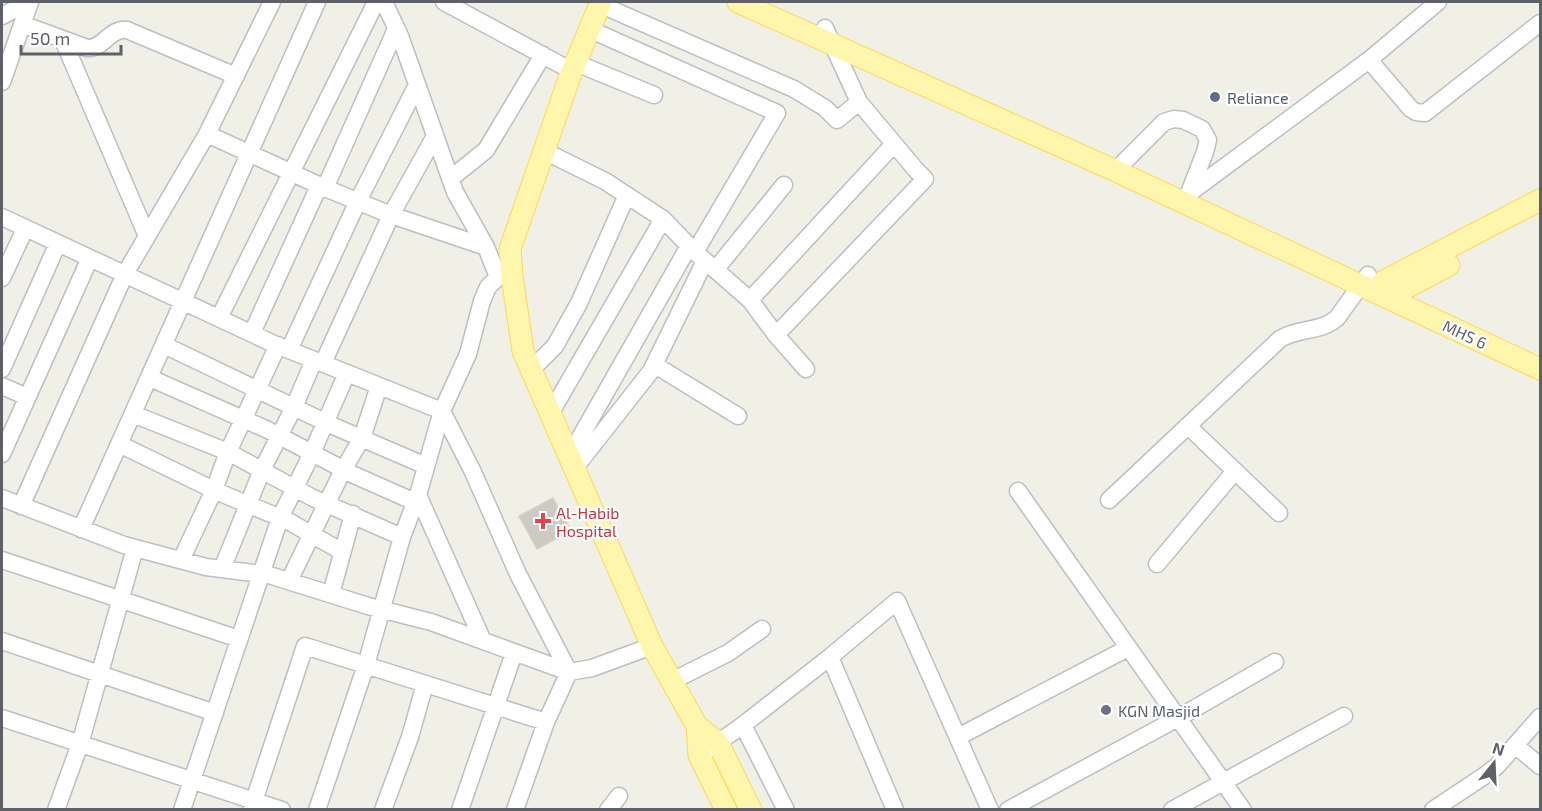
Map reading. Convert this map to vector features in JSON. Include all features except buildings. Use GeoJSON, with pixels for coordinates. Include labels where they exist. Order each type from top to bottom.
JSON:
{"type":"FeatureCollection","features":[{"type":"Feature","properties":{"kind":"main road"},"geometry":{"type":"LineString","coordinates":[[738,2],[829,36],[1123,163],[1330,260],[1380,287]]}},
{"type":"Feature","properties":{"kind":"main road"},"geometry":{"type":"LineString","coordinates":[[768,2],[829,36],[1116,171],[1540,357]]}},
{"type":"Feature","properties":{"kind":"main road"},"geometry":{"type":"LineString","coordinates":[[600,3],[544,150],[504,271],[523,351],[652,646],[697,726],[718,743],[751,810]]}},
{"type":"Feature","properties":{"kind":"main road"},"geometry":{"type":"LineString","coordinates":[[1380,287],[1540,200]]}},
{"type":"Feature","properties":{"kind":"main road"},"geometry":{"type":"LineString","coordinates":[[1380,287],[1540,215]]}},
{"type":"Feature","properties":{"kind":"main road","name":"MHS 6"},"geometry":{"type":"LineString","coordinates":[[1380,287],[1540,369]]}},
{"type":"Feature","properties":{"kind":"main road"},"geometry":{"type":"LineString","coordinates":[[697,726],[699,755],[726,810]]}},
{"type":"Feature","properties":{"kind":"street"},"geometry":{"type":"LineString","coordinates":[[2,16],[30,2]]}},
{"type":"Feature","properties":{"kind":"street"},"geometry":{"type":"LineString","coordinates":[[2,82],[30,2]]}},
{"type":"Feature","properties":{"kind":"street"},"geometry":{"type":"LineString","coordinates":[[21,506],[126,274],[207,134],[272,2]]}},
{"type":"Feature","properties":{"kind":"street"},"geometry":{"type":"LineString","coordinates":[[81,529],[317,2]]}},
{"type":"Feature","properties":{"kind":"street"},"geometry":{"type":"LineString","coordinates":[[219,318],[376,2]]}},
{"type":"Feature","properties":{"kind":"street"},"geometry":{"type":"LineString","coordinates":[[317,810],[366,665],[402,537],[416,499],[442,411],[468,354],[482,300],[488,287],[504,271],[486,247],[455,192],[417,85],[384,2]]}},
{"type":"Feature","properties":{"kind":"street"},"geometry":{"type":"LineString","coordinates":[[444,2],[543,55],[654,94]]}},
{"type":"Feature","properties":{"kind":"street"},"geometry":{"type":"LineString","coordinates":[[1188,194],[1369,60],[1438,2]]}},
{"type":"Feature","properties":{"kind":"street"},"geometry":{"type":"LineString","coordinates":[[600,3],[794,89],[825,108],[837,120],[859,102]]}},
{"type":"Feature","properties":{"kind":"street"},"geometry":{"type":"LineString","coordinates":[[1369,60],[1411,109],[1425,113],[1540,23]]}},
{"type":"Feature","properties":{"kind":"street"},"geometry":{"type":"LineString","coordinates":[[22,24],[83,48],[92,48],[117,30],[127,30],[236,76]]}},
{"type":"Feature","properties":{"kind":"street"},"geometry":{"type":"LineString","coordinates":[[252,333],[396,29]]}},
{"type":"Feature","properties":{"kind":"street"},"geometry":{"type":"LineString","coordinates":[[572,463],[701,257],[777,113],[589,29]]}},
{"type":"Feature","properties":{"kind":"street"},"geometry":{"type":"LineString","coordinates":[[776,335],[925,179],[859,102],[829,36]]}},
{"type":"Feature","properties":{"kind":"street"},"geometry":{"type":"LineString","coordinates":[[63,40],[147,236]]}},
{"type":"Feature","properties":{"kind":"street"},"geometry":{"type":"LineString","coordinates":[[450,179],[486,150],[543,55]]}},
{"type":"Feature","properties":{"kind":"street"},"geometry":{"type":"LineString","coordinates":[[181,560],[258,390],[284,348],[417,85]]}},
{"type":"Feature","properties":{"kind":"street"},"geometry":{"type":"LineString","coordinates":[[1123,163],[1164,122],[1174,119],[1184,120],[1202,129],[1208,140],[1206,152],[1188,194]]}},
{"type":"Feature","properties":{"kind":"street"},"geometry":{"type":"LineString","coordinates":[[207,134],[322,187],[391,215],[486,247]]}},
{"type":"Feature","properties":{"kind":"street"},"geometry":{"type":"LineString","coordinates":[[222,569],[262,470],[391,215],[435,136]]}},
{"type":"Feature","properties":{"kind":"street"},"geometry":{"type":"LineString","coordinates":[[750,300],[894,144]]}},
{"type":"Feature","properties":{"kind":"street"},"geometry":{"type":"LineString","coordinates":[[544,150],[605,181],[663,219],[701,257],[750,300],[776,335],[806,369]]}},
{"type":"Feature","properties":{"kind":"street"},"geometry":{"type":"LineString","coordinates":[[572,463],[644,382],[655,365],[701,257],[784,185]]}},
{"type":"Feature","properties":{"kind":"street"},"geometry":{"type":"LineString","coordinates":[[531,370],[555,346],[579,303],[627,195]]}},
{"type":"Feature","properties":{"kind":"street"},"geometry":{"type":"LineString","coordinates":[[2,217],[284,348],[442,411],[473,472],[518,574],[569,672]]}},
{"type":"Feature","properties":{"kind":"street"},"geometry":{"type":"LineString","coordinates":[[550,414],[663,219]]}},
{"type":"Feature","properties":{"kind":"street"},"geometry":{"type":"LineString","coordinates":[[2,278],[25,229]]}},
{"type":"Feature","properties":{"kind":"street"},"geometry":{"type":"LineString","coordinates":[[2,369],[58,243]]}},
{"type":"Feature","properties":{"kind":"street"},"geometry":{"type":"LineString","coordinates":[[2,454],[90,258]]}},
{"type":"Feature","properties":{"kind":"street"},"geometry":{"type":"LineString","coordinates":[[1109,500],[1280,339],[1287,334],[1324,328],[1380,287]]}},
{"type":"Feature","properties":{"kind":"street"},"geometry":{"type":"LineString","coordinates":[[164,345],[325,422],[426,466]]}},
{"type":"Feature","properties":{"kind":"street"},"geometry":{"type":"LineString","coordinates":[[655,365],[738,416]]}},
{"type":"Feature","properties":{"kind":"street"},"geometry":{"type":"LineString","coordinates":[[182,810],[280,518],[347,373]]}},
{"type":"Feature","properties":{"kind":"street"},"geometry":{"type":"LineString","coordinates":[[150,378],[280,436],[343,470],[416,499],[483,641]]}},
{"type":"Feature","properties":{"kind":"street"},"geometry":{"type":"LineString","coordinates":[[2,386],[27,397]]}},
{"type":"Feature","properties":{"kind":"street"},"geometry":{"type":"LineString","coordinates":[[289,581],[326,503],[362,438],[379,386]]}},
{"type":"Feature","properties":{"kind":"street"},"geometry":{"type":"LineString","coordinates":[[133,414],[228,452],[294,488],[402,537]]}},
{"type":"Feature","properties":{"kind":"street"},"geometry":{"type":"LineString","coordinates":[[1188,426],[1279,513]]}},
{"type":"Feature","properties":{"kind":"street"},"geometry":{"type":"LineString","coordinates":[[119,444],[214,490],[280,518],[341,551]]}},
{"type":"Feature","properties":{"kind":"street"},"geometry":{"type":"LineString","coordinates":[[1157,564],[1235,471]]}},
{"type":"Feature","properties":{"kind":"street"},"geometry":{"type":"LineString","coordinates":[[1018,491],[1243,810]]}},
{"type":"Feature","properties":{"kind":"street"},"geometry":{"type":"LineString","coordinates":[[2,498],[135,548],[222,569],[262,573],[383,610],[431,622],[569,672],[592,668],[652,646]]}},
{"type":"Feature","properties":{"kind":"street"},"geometry":{"type":"LineString","coordinates":[[331,594],[353,514]]}},
{"type":"Feature","properties":{"kind":"street"},"geometry":{"type":"LineString","coordinates":[[56,810],[80,744],[135,548]]}},
{"type":"Feature","properties":{"kind":"street"},"geometry":{"type":"LineString","coordinates":[[2,560],[239,639]]}},
{"type":"Feature","properties":{"kind":"street"},"geometry":{"type":"LineString","coordinates":[[699,755],[743,725],[897,601],[990,810]]}},
{"type":"Feature","properties":{"kind":"street"},"geometry":{"type":"LineString","coordinates":[[672,681],[728,653],[762,629]]}},
{"type":"Feature","properties":{"kind":"street"},"geometry":{"type":"LineString","coordinates":[[2,641],[215,713]]}},
{"type":"Feature","properties":{"kind":"street"},"geometry":{"type":"LineString","coordinates":[[252,805],[305,646],[546,722]]}},
{"type":"Feature","properties":{"kind":"street"},"geometry":{"type":"LineString","coordinates":[[958,737],[1128,648]]}},
{"type":"Feature","properties":{"kind":"street"},"geometry":{"type":"LineString","coordinates":[[460,810],[514,653]]}},
{"type":"Feature","properties":{"kind":"street"},"geometry":{"type":"LineString","coordinates":[[830,657],[895,810]]}},
{"type":"Feature","properties":{"kind":"street"},"geometry":{"type":"LineString","coordinates":[[1008,810],[1178,718],[1275,662]]}},
{"type":"Feature","properties":{"kind":"street"},"geometry":{"type":"LineString","coordinates":[[515,810],[546,722],[569,672]]}},
{"type":"Feature","properties":{"kind":"street"},"geometry":{"type":"LineString","coordinates":[[383,810],[410,737],[425,684]]}},
{"type":"Feature","properties":{"kind":"street"},"geometry":{"type":"LineString","coordinates":[[1172,810],[1221,781],[1344,716]]}},
{"type":"Feature","properties":{"kind":"street"},"geometry":{"type":"LineString","coordinates":[[1441,808],[1484,776],[1540,717]]}},
{"type":"Feature","properties":{"kind":"street"},"geometry":{"type":"LineString","coordinates":[[2,718],[192,781],[252,805],[282,810]]}},
{"type":"Feature","properties":{"kind":"street"},"geometry":{"type":"LineString","coordinates":[[743,725],[786,810]]}},
{"type":"Feature","properties":{"kind":"street"},"geometry":{"type":"LineString","coordinates":[[1515,745],[1540,766]]}},
{"type":"Feature","properties":{"kind":"street"},"geometry":{"type":"LineString","coordinates":[[608,810],[619,796]]}},
{"type":"Feature","properties":{"kind":"place","name":"Reliance"},"geometry":{"type":"Point","coordinates":[1215,97]}},
{"type":"Feature","properties":{"kind":"place","name":"Al-Habib Hospital"},"geometry":{"type":"Point","coordinates":[543,521]}},
{"type":"Feature","properties":{"kind":"place","name":"KGN Masjid"},"geometry":{"type":"Point","coordinates":[1106,710]}}]}
